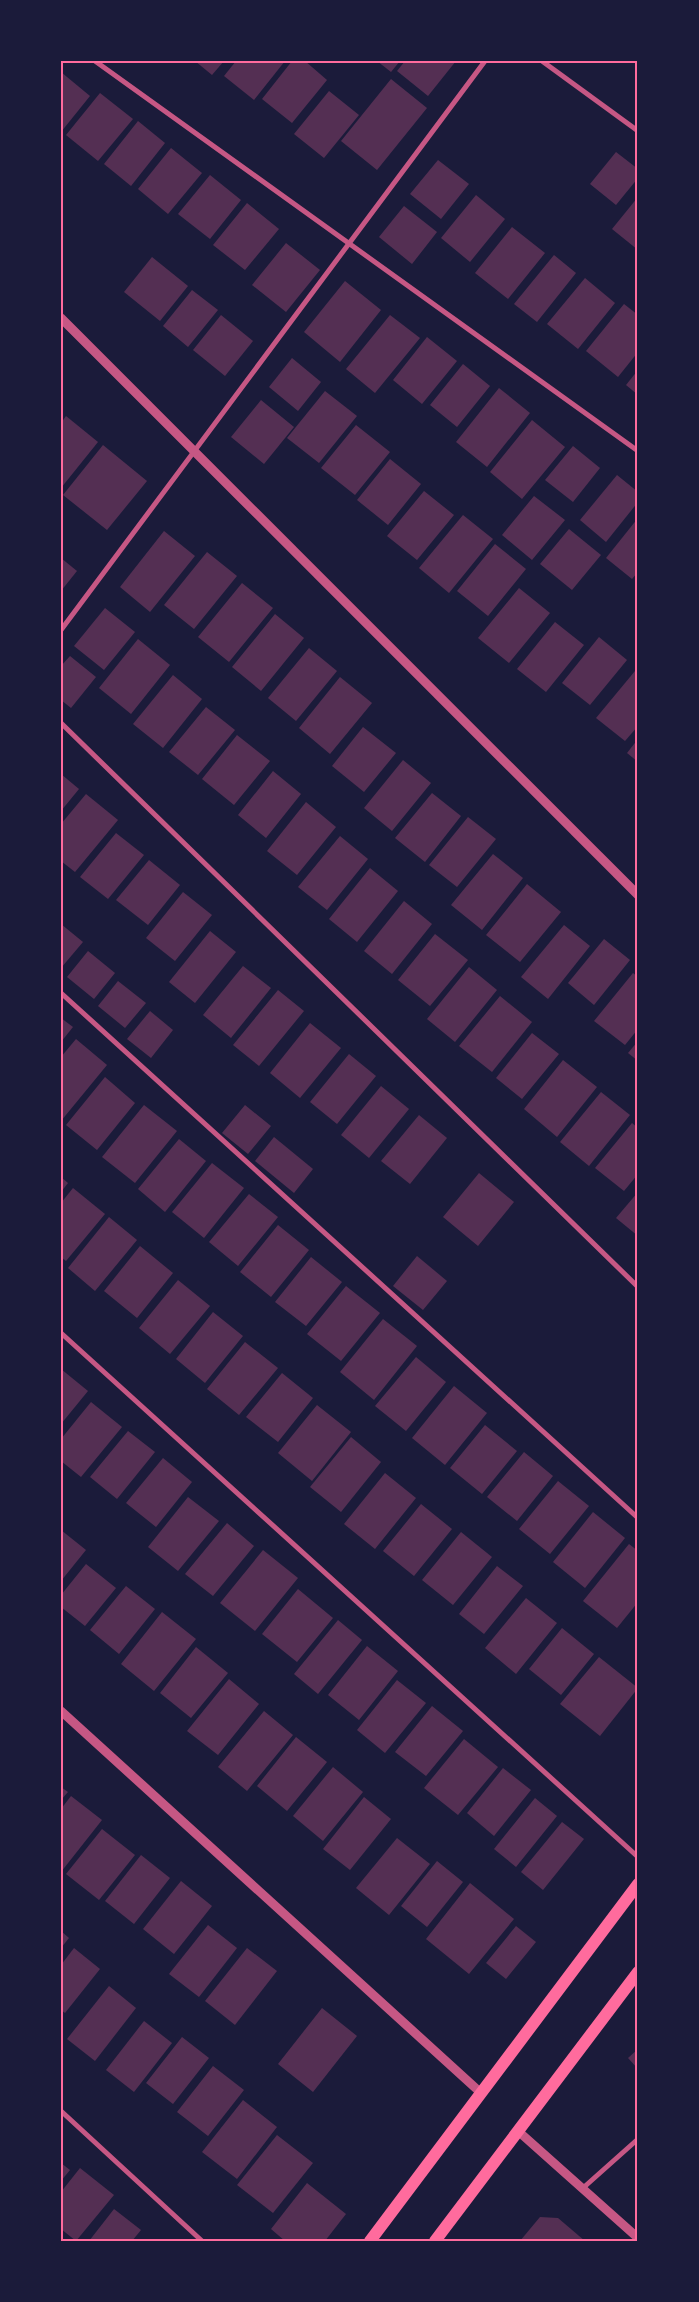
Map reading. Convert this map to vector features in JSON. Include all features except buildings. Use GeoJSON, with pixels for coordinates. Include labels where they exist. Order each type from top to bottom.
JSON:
{"type":"FeatureCollection","features":[{"type":"Feature","properties":{"kind":"main road"},"geometry":{"type":"LineString","coordinates":[[370,2241],[638,1884]]}},
{"type":"Feature","properties":{"kind":"main road"},"geometry":{"type":"LineString","coordinates":[[435,2241],[638,1972]]}},
{"type":"Feature","properties":{"kind":"street"},"geometry":{"type":"LineString","coordinates":[[95,61],[636,450]]}},
{"type":"Feature","properties":{"kind":"street"},"geometry":{"type":"LineString","coordinates":[[61,630],[485,61]]}},
{"type":"Feature","properties":{"kind":"street"},"geometry":{"type":"LineString","coordinates":[[542,61],[638,130]]}},
{"type":"Feature","properties":{"kind":"street"},"geometry":{"type":"LineString","coordinates":[[61,318],[638,896]]}},
{"type":"Feature","properties":{"kind":"street"},"geometry":{"type":"LineString","coordinates":[[61,723],[638,1287]]}},
{"type":"Feature","properties":{"kind":"street"},"geometry":{"type":"LineString","coordinates":[[61,993],[638,1518]]}},
{"type":"Feature","properties":{"kind":"street"},"geometry":{"type":"LineString","coordinates":[[61,1333],[638,1857]]}},
{"type":"Feature","properties":{"kind":"street"},"geometry":{"type":"LineString","coordinates":[[61,1711],[481,2093]]}},
{"type":"Feature","properties":{"kind":"street"},"geometry":{"type":"LineString","coordinates":[[61,2111],[202,2241]]}},
{"type":"Feature","properties":{"kind":"street"},"geometry":{"type":"LineString","coordinates":[[518,2131],[638,2238]]}},
{"type":"Feature","properties":{"kind":"street"},"geometry":{"type":"LineString","coordinates":[[583,2188],[638,2139]]}}]}
